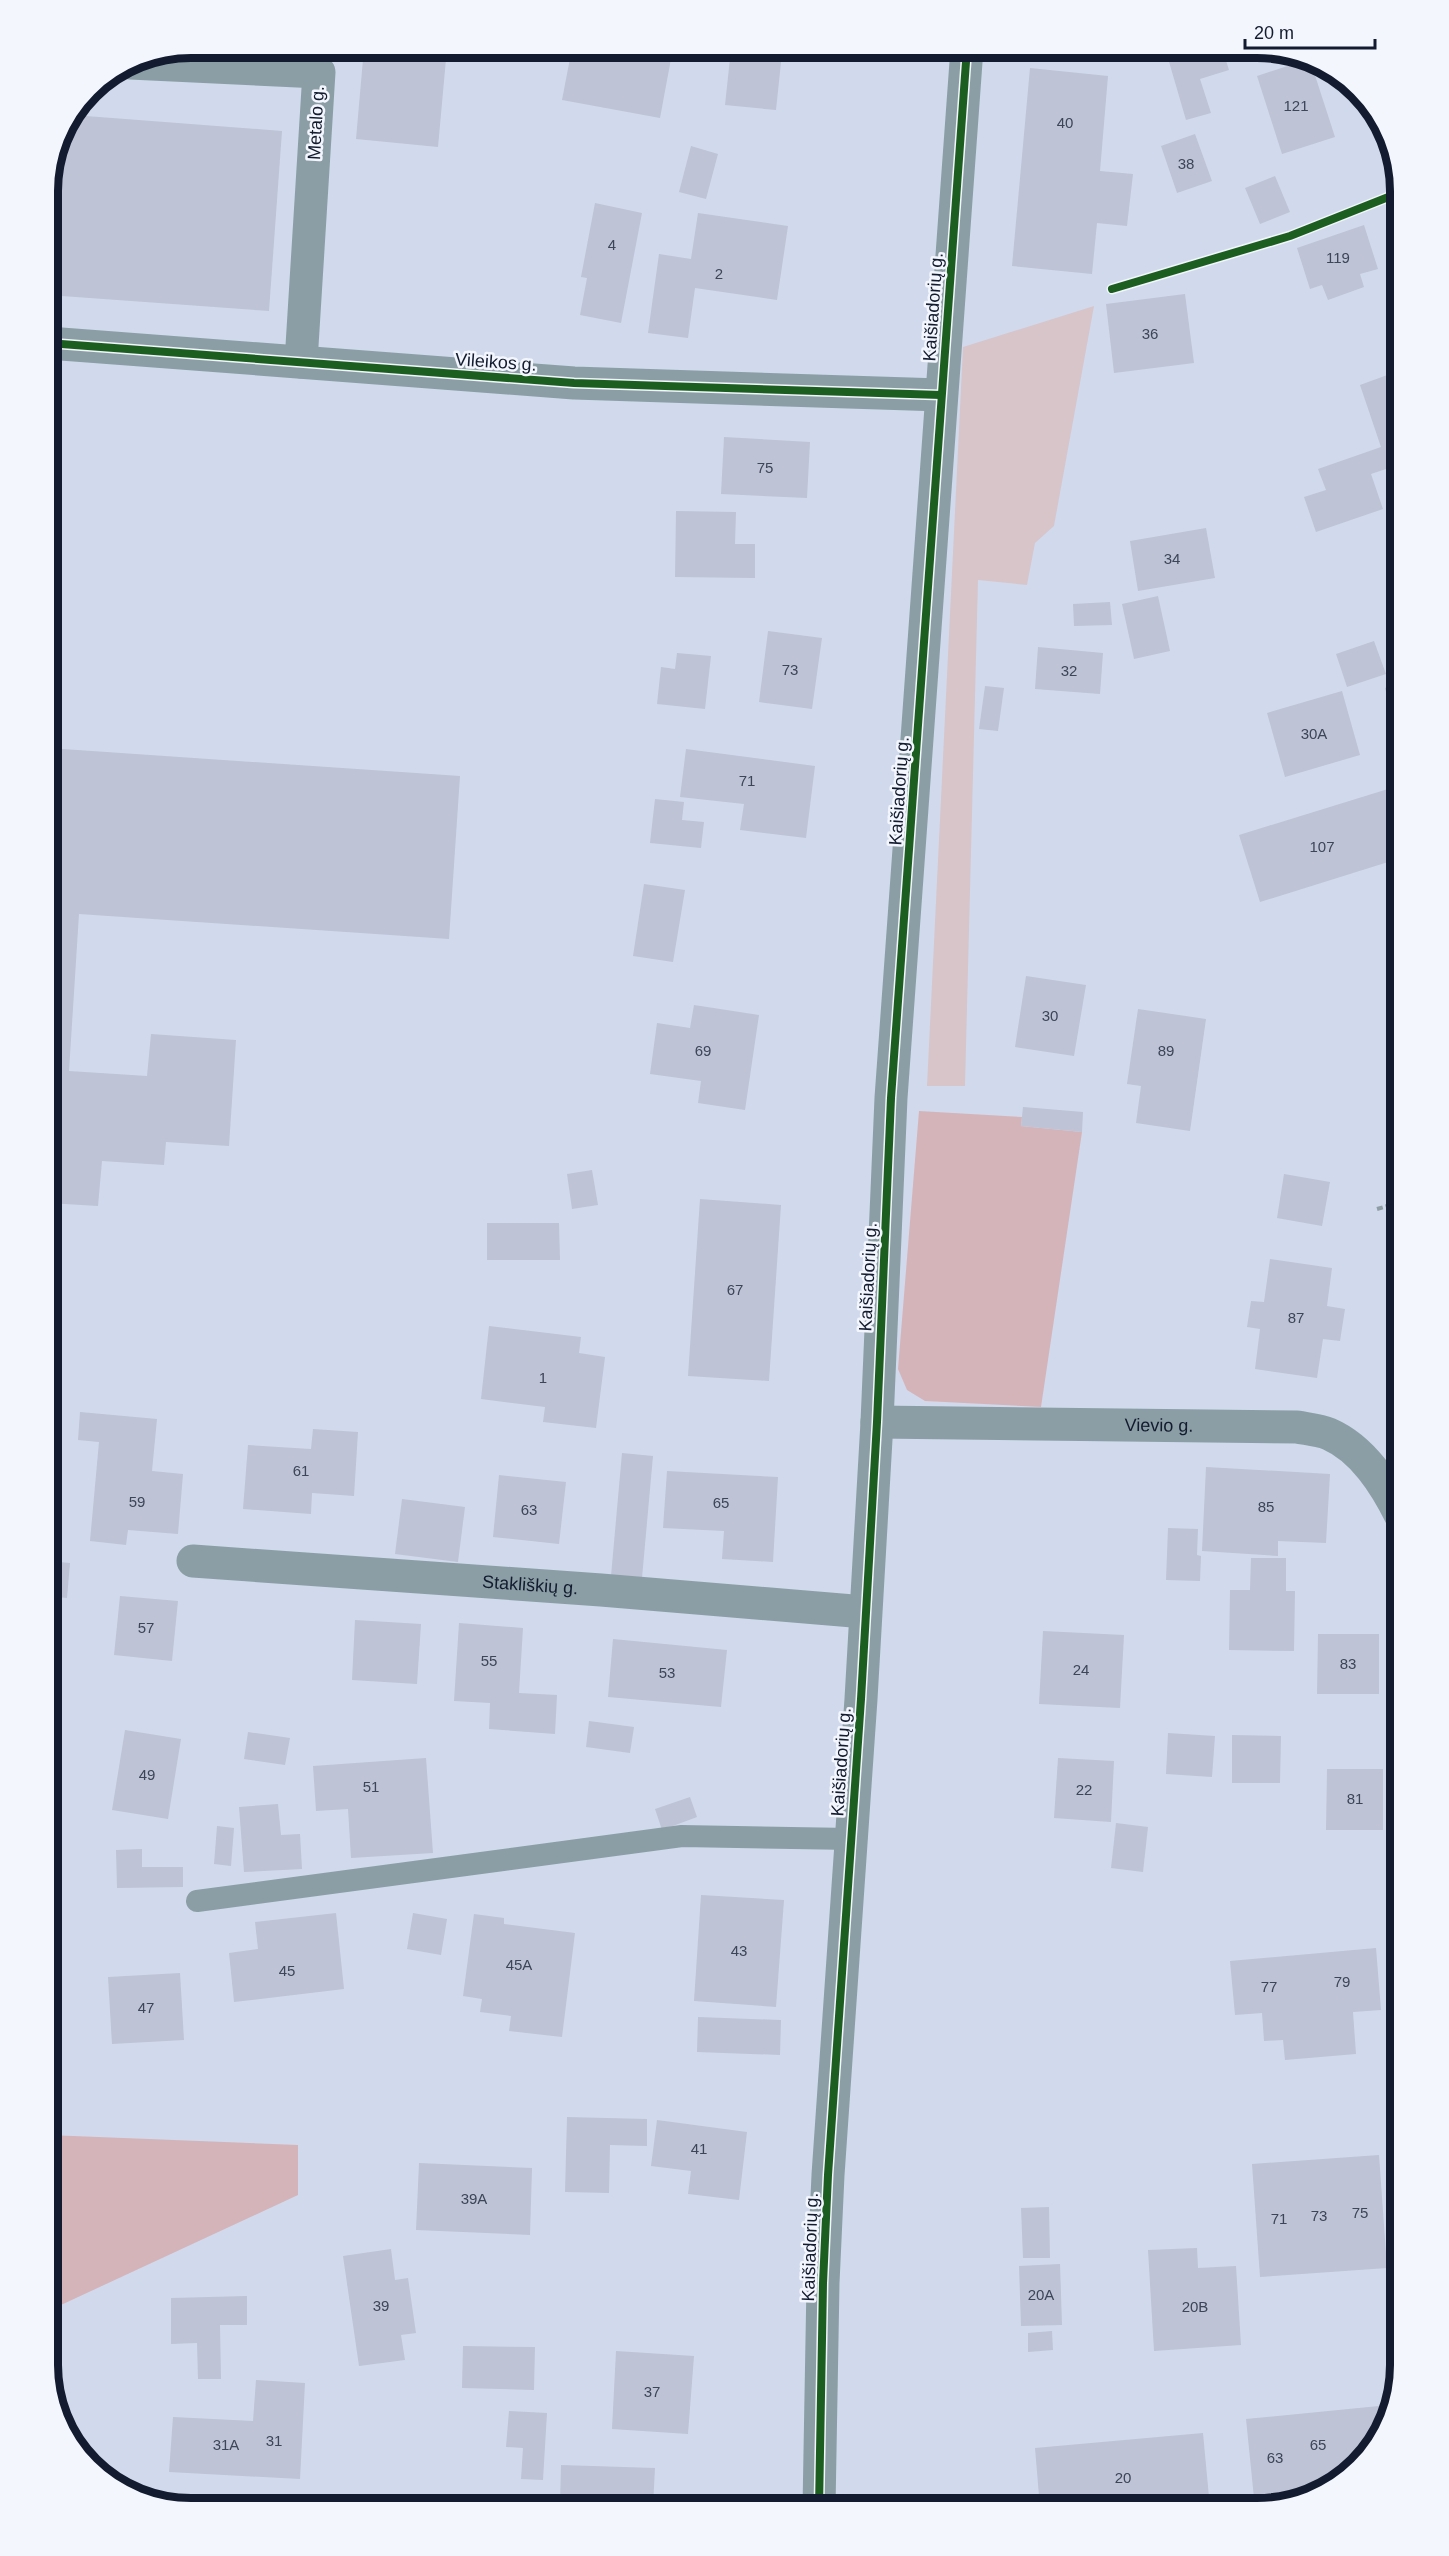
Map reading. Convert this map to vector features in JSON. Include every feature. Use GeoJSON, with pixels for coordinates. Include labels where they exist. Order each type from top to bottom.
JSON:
{"type":"FeatureCollection","features":[{"type":"Feature","properties":{"kind":"street","name":"Kaišiadorių g."},"geometry":{"type":"LineString","coordinates":[[819,2498],[823,2283],[877,1422],[891,1098],[966,59]]}},
{"type":"Feature","properties":{"kind":"street","name":"Metalo g."},"geometry":{"type":"LineString","coordinates":[[154,64],[319,72],[301,362]]}},
{"type":"Feature","properties":{"kind":"street","name":"Vileikos g."},"geometry":{"type":"LineString","coordinates":[[59,344],[574,383],[941,395]]}},
{"type":"Feature","properties":{"kind":"street","name":"Vievio g."},"geometry":{"type":"LineString","coordinates":[[877,1422],[1297,1427],[1328,1434],[1358,1451],[1390,1494]]}},
{"type":"Feature","properties":{"kind":"street","name":"Stakliškių g."},"geometry":{"type":"LineString","coordinates":[[193,1561],[601,1590],[865,1612]]}},
{"type":"Feature","properties":{"kind":"lane"},"geometry":{"type":"LineString","coordinates":[[197,1901],[682,1836],[850,1839]]}},
{"type":"Feature","properties":{"kind":"path"},"geometry":{"type":"LineString","coordinates":[[1377,1209],[1390,1205]]}},
{"type":"Feature","properties":{"kind":"shaded area"},"geometry":{"type":"Polygon","coordinates":[[[1094,306],[1054,526],[1035,543],[1027,585],[978,580],[965,1086],[927,1086],[963,347],[1094,306]]]}},
{"type":"Feature","properties":{"kind":"shaded area"},"geometry":{"type":"Polygon","coordinates":[[[919,1111],[1022,1117],[1021,1126],[1082,1132],[1041,1407],[925,1401],[907,1390],[898,1369],[919,1111]]]}},
{"type":"Feature","properties":{"kind":"shaded area"},"geometry":{"type":"Polygon","coordinates":[[[58,2135],[298,2145],[298,2195],[58,2306],[58,2135]]]}},
{"type":"Feature","properties":{"kind":"building"},"geometry":{"type":"Polygon","coordinates":[[[363,58],[446,58],[438,147],[356,139],[363,58]]]}},
{"type":"Feature","properties":{"kind":"building"},"geometry":{"type":"Polygon","coordinates":[[[570,58],[671,58],[660,118],[562,100],[570,58]]]}},
{"type":"Feature","properties":{"kind":"building"},"geometry":{"type":"Polygon","coordinates":[[[730,59],[781,59],[776,110],[725,105],[730,59]]]}},
{"type":"Feature","properties":{"kind":"building"},"geometry":{"type":"Polygon","coordinates":[[[1168,59],[1225,59],[1229,70],[1200,79],[1211,113],[1186,120],[1168,59]]]}},
{"type":"Feature","properties":{"kind":"building"},"geometry":{"type":"Polygon","coordinates":[[[1294,64],[1314,71],[1335,137],[1282,154],[1257,76],[1294,64]]]}},
{"type":"Feature","properties":{"kind":"building"},"geometry":{"type":"Polygon","coordinates":[[[1030,68],[1108,76],[1100,171],[1133,174],[1127,226],[1097,223],[1092,274],[1012,266],[1030,68]]]}},
{"type":"Feature","properties":{"kind":"building"},"geometry":{"type":"Polygon","coordinates":[[[83,116],[282,131],[269,311],[59,296],[60,174],[63,157],[72,133],[83,116]]]}},
{"type":"Feature","properties":{"kind":"building"},"geometry":{"type":"Polygon","coordinates":[[[1195,134],[1212,181],[1177,193],[1161,146],[1195,134]]]}},
{"type":"Feature","properties":{"kind":"building"},"geometry":{"type":"Polygon","coordinates":[[[691,146],[718,154],[706,199],[679,192],[691,146]]]}},
{"type":"Feature","properties":{"kind":"building"},"geometry":{"type":"Polygon","coordinates":[[[1275,176],[1290,212],[1260,224],[1245,188],[1275,176]]]}},
{"type":"Feature","properties":{"kind":"building"},"geometry":{"type":"Polygon","coordinates":[[[595,203],[642,213],[621,323],[580,315],[587,278],[581,277],[595,203]]]}},
{"type":"Feature","properties":{"kind":"building"},"geometry":{"type":"Polygon","coordinates":[[[698,213],[788,226],[777,300],[695,288],[688,338],[648,333],[659,254],[691,259],[698,213]]]}},
{"type":"Feature","properties":{"kind":"building"},"geometry":{"type":"Polygon","coordinates":[[[1364,225],[1378,269],[1360,274],[1364,287],[1328,300],[1322,285],[1310,289],[1297,248],[1364,225]]]}},
{"type":"Feature","properties":{"kind":"building"},"geometry":{"type":"Polygon","coordinates":[[[1185,294],[1194,363],[1114,373],[1106,304],[1185,294]]]}},
{"type":"Feature","properties":{"kind":"building"},"geometry":{"type":"Polygon","coordinates":[[[1390,374],[1390,468],[1371,474],[1383,509],[1316,532],[1304,497],[1326,490],[1318,469],[1381,447],[1360,385],[1390,374]]]}},
{"type":"Feature","properties":{"kind":"building"},"geometry":{"type":"Polygon","coordinates":[[[724,437],[810,442],[807,498],[721,494],[724,437]]]}},
{"type":"Feature","properties":{"kind":"building"},"geometry":{"type":"Polygon","coordinates":[[[676,511],[736,512],[735,544],[755,544],[755,578],[675,577],[676,511]]]}},
{"type":"Feature","properties":{"kind":"building"},"geometry":{"type":"Polygon","coordinates":[[[1206,528],[1215,578],[1138,591],[1130,541],[1206,528]]]}},
{"type":"Feature","properties":{"kind":"building"},"geometry":{"type":"Polygon","coordinates":[[[1158,596],[1170,651],[1134,659],[1122,604],[1158,596]]]}},
{"type":"Feature","properties":{"kind":"building"},"geometry":{"type":"Polygon","coordinates":[[[1110,602],[1112,625],[1074,626],[1073,604],[1110,602]]]}},
{"type":"Feature","properties":{"kind":"building"},"geometry":{"type":"Polygon","coordinates":[[[768,631],[822,638],[812,709],[759,702],[768,631]]]}},
{"type":"Feature","properties":{"kind":"building"},"geometry":{"type":"Polygon","coordinates":[[[1374,641],[1386,674],[1347,687],[1336,654],[1374,641]]]}},
{"type":"Feature","properties":{"kind":"building"},"geometry":{"type":"Polygon","coordinates":[[[1038,647],[1103,653],[1100,694],[1035,689],[1038,647]]]}},
{"type":"Feature","properties":{"kind":"building"},"geometry":{"type":"Polygon","coordinates":[[[677,653],[711,656],[705,709],[657,704],[661,667],[675,669],[677,653]]]}},
{"type":"Feature","properties":{"kind":"building"},"geometry":{"type":"Polygon","coordinates":[[[985,686],[1004,688],[998,731],[979,729],[985,686]]]}},
{"type":"Feature","properties":{"kind":"building"},"geometry":{"type":"Polygon","coordinates":[[[1390,686],[1390,706],[1385,688],[1390,686]]]}},
{"type":"Feature","properties":{"kind":"building"},"geometry":{"type":"Polygon","coordinates":[[[1342,691],[1360,755],[1285,777],[1267,713],[1342,691]]]}},
{"type":"Feature","properties":{"kind":"building"},"geometry":{"type":"Polygon","coordinates":[[[59,749],[460,776],[449,939],[79,914],[69,1071],[147,1076],[151,1034],[236,1040],[229,1146],[166,1142],[164,1165],[102,1161],[98,1206],[59,1204],[59,749]]]}},
{"type":"Feature","properties":{"kind":"building"},"geometry":{"type":"Polygon","coordinates":[[[686,749],[815,766],[806,838],[740,830],[744,804],[680,797],[686,749]]]}},
{"type":"Feature","properties":{"kind":"building"},"geometry":{"type":"Polygon","coordinates":[[[1388,789],[1390,796],[1390,861],[1260,902],[1239,835],[1388,789]]]}},
{"type":"Feature","properties":{"kind":"building"},"geometry":{"type":"Polygon","coordinates":[[[655,799],[684,802],[682,820],[704,822],[701,848],[650,843],[655,799]]]}},
{"type":"Feature","properties":{"kind":"building"},"geometry":{"type":"Polygon","coordinates":[[[644,884],[685,890],[673,962],[633,956],[644,884]]]}},
{"type":"Feature","properties":{"kind":"building"},"geometry":{"type":"Polygon","coordinates":[[[1026,976],[1086,985],[1074,1056],[1015,1047],[1026,976]]]}},
{"type":"Feature","properties":{"kind":"building"},"geometry":{"type":"Polygon","coordinates":[[[694,1005],[759,1015],[745,1110],[698,1103],[701,1081],[650,1074],[657,1023],[690,1028],[694,1005]]]}},
{"type":"Feature","properties":{"kind":"building"},"geometry":{"type":"Polygon","coordinates":[[[1138,1009],[1206,1019],[1190,1131],[1136,1123],[1141,1086],[1127,1084],[1138,1009]]]}},
{"type":"Feature","properties":{"kind":"building"},"geometry":{"type":"Polygon","coordinates":[[[1023,1107],[1083,1112],[1082,1132],[1021,1126],[1023,1107]]]}},
{"type":"Feature","properties":{"kind":"building"},"geometry":{"type":"Polygon","coordinates":[[[592,1170],[598,1205],[572,1209],[567,1174],[592,1170]]]}},
{"type":"Feature","properties":{"kind":"building"},"geometry":{"type":"Polygon","coordinates":[[[1284,1174],[1330,1182],[1322,1226],[1277,1218],[1284,1174]]]}},
{"type":"Feature","properties":{"kind":"building"},"geometry":{"type":"Polygon","coordinates":[[[700,1199],[781,1205],[769,1381],[688,1376],[700,1199]]]}},
{"type":"Feature","properties":{"kind":"building"},"geometry":{"type":"Polygon","coordinates":[[[487,1223],[559,1223],[560,1260],[487,1260],[487,1223]]]}},
{"type":"Feature","properties":{"kind":"building"},"geometry":{"type":"Polygon","coordinates":[[[1270,1259],[1332,1268],[1327,1306],[1345,1309],[1340,1341],[1323,1339],[1317,1378],[1255,1369],[1260,1329],[1247,1327],[1251,1301],[1264,1302],[1270,1259]]]}},
{"type":"Feature","properties":{"kind":"building"},"geometry":{"type":"Polygon","coordinates":[[[489,1326],[581,1337],[579,1353],[605,1357],[596,1428],[543,1422],[545,1407],[481,1399],[489,1326]]]}},
{"type":"Feature","properties":{"kind":"building"},"geometry":{"type":"Polygon","coordinates":[[[80,1412],[157,1419],[152,1471],[183,1474],[178,1534],[128,1530],[126,1545],[90,1541],[99,1442],[78,1440],[80,1412]]]}},
{"type":"Feature","properties":{"kind":"building"},"geometry":{"type":"Polygon","coordinates":[[[313,1429],[358,1432],[354,1496],[312,1493],[311,1514],[243,1509],[248,1445],[311,1449],[313,1429]]]}},
{"type":"Feature","properties":{"kind":"building"},"geometry":{"type":"Polygon","coordinates":[[[622,1453],[653,1456],[642,1578],[611,1576],[622,1453]]]}},
{"type":"Feature","properties":{"kind":"building"},"geometry":{"type":"Polygon","coordinates":[[[1206,1467],[1330,1474],[1326,1543],[1278,1541],[1278,1556],[1202,1551],[1206,1467]]]}},
{"type":"Feature","properties":{"kind":"building"},"geometry":{"type":"Polygon","coordinates":[[[667,1471],[778,1477],[773,1562],[722,1559],[724,1531],[663,1528],[667,1471]]]}},
{"type":"Feature","properties":{"kind":"building"},"geometry":{"type":"Polygon","coordinates":[[[499,1475],[566,1482],[559,1544],[493,1537],[499,1475]]]}},
{"type":"Feature","properties":{"kind":"building"},"geometry":{"type":"Polygon","coordinates":[[[402,1499],[465,1507],[458,1562],[395,1554],[402,1499]]]}},
{"type":"Feature","properties":{"kind":"building"},"geometry":{"type":"Polygon","coordinates":[[[1168,1528],[1198,1529],[1197,1555],[1201,1556],[1200,1581],[1166,1580],[1168,1528]]]}},
{"type":"Feature","properties":{"kind":"building"},"geometry":{"type":"Polygon","coordinates":[[[1251,1558],[1286,1558],[1286,1591],[1295,1591],[1294,1651],[1229,1650],[1230,1590],[1250,1590],[1251,1558]]]}},
{"type":"Feature","properties":{"kind":"building"},"geometry":{"type":"Polygon","coordinates":[[[58,1562],[70,1563],[67,1598],[58,1597],[58,1562]]]}},
{"type":"Feature","properties":{"kind":"building"},"geometry":{"type":"Polygon","coordinates":[[[120,1596],[178,1601],[172,1661],[114,1655],[120,1596]]]}},
{"type":"Feature","properties":{"kind":"building"},"geometry":{"type":"Polygon","coordinates":[[[355,1620],[421,1624],[417,1684],[352,1680],[355,1620]]]}},
{"type":"Feature","properties":{"kind":"building"},"geometry":{"type":"Polygon","coordinates":[[[459,1623],[523,1628],[519,1693],[557,1695],[555,1734],[489,1729],[490,1703],[454,1701],[459,1623]]]}},
{"type":"Feature","properties":{"kind":"building"},"geometry":{"type":"Polygon","coordinates":[[[1043,1631],[1124,1635],[1120,1708],[1039,1704],[1043,1631]]]}},
{"type":"Feature","properties":{"kind":"building"},"geometry":{"type":"Polygon","coordinates":[[[1318,1634],[1379,1634],[1379,1694],[1317,1694],[1318,1634]]]}},
{"type":"Feature","properties":{"kind":"building"},"geometry":{"type":"Polygon","coordinates":[[[613,1639],[727,1650],[721,1707],[608,1697],[613,1639]]]}},
{"type":"Feature","properties":{"kind":"building"},"geometry":{"type":"Polygon","coordinates":[[[589,1721],[634,1727],[630,1753],[586,1747],[589,1721]]]}},
{"type":"Feature","properties":{"kind":"building"},"geometry":{"type":"Polygon","coordinates":[[[125,1730],[181,1739],[168,1819],[112,1810],[125,1730]]]}},
{"type":"Feature","properties":{"kind":"building"},"geometry":{"type":"Polygon","coordinates":[[[248,1732],[290,1738],[285,1765],[244,1759],[248,1732]]]}},
{"type":"Feature","properties":{"kind":"building"},"geometry":{"type":"Polygon","coordinates":[[[1168,1733],[1215,1736],[1212,1777],[1166,1774],[1168,1733]]]}},
{"type":"Feature","properties":{"kind":"building"},"geometry":{"type":"Polygon","coordinates":[[[1232,1735],[1281,1736],[1280,1783],[1232,1783],[1232,1735]]]}},
{"type":"Feature","properties":{"kind":"building"},"geometry":{"type":"Polygon","coordinates":[[[426,1758],[433,1853],[351,1858],[348,1809],[316,1811],[313,1766],[426,1758]]]}},
{"type":"Feature","properties":{"kind":"building"},"geometry":{"type":"Polygon","coordinates":[[[1058,1758],[1114,1761],[1111,1822],[1054,1818],[1058,1758]]]}},
{"type":"Feature","properties":{"kind":"building"},"geometry":{"type":"Polygon","coordinates":[[[1327,1769],[1383,1769],[1383,1830],[1326,1830],[1327,1769]]]}},
{"type":"Feature","properties":{"kind":"building"},"geometry":{"type":"Polygon","coordinates":[[[690,1797],[697,1817],[662,1830],[655,1809],[690,1797]]]}},
{"type":"Feature","properties":{"kind":"building"},"geometry":{"type":"Polygon","coordinates":[[[278,1804],[281,1835],[300,1834],[302,1869],[244,1872],[239,1807],[278,1804]]]}},
{"type":"Feature","properties":{"kind":"building"},"geometry":{"type":"Polygon","coordinates":[[[1116,1823],[1148,1827],[1143,1872],[1111,1868],[1116,1823]]]}},
{"type":"Feature","properties":{"kind":"building"},"geometry":{"type":"Polygon","coordinates":[[[217,1826],[234,1828],[231,1866],[214,1864],[217,1826]]]}},
{"type":"Feature","properties":{"kind":"building"},"geometry":{"type":"Polygon","coordinates":[[[142,1849],[142,1867],[183,1867],[183,1887],[117,1888],[116,1850],[142,1849]]]}},
{"type":"Feature","properties":{"kind":"building"},"geometry":{"type":"Polygon","coordinates":[[[701,1895],[784,1900],[776,2007],[694,2001],[701,1895]]]}},
{"type":"Feature","properties":{"kind":"building"},"geometry":{"type":"Polygon","coordinates":[[[336,1913],[344,1989],[234,2002],[229,1953],[258,1949],[255,1922],[336,1913]]]}},
{"type":"Feature","properties":{"kind":"building"},"geometry":{"type":"Polygon","coordinates":[[[413,1913],[447,1919],[441,1955],[407,1949],[413,1913]]]}},
{"type":"Feature","properties":{"kind":"building"},"geometry":{"type":"Polygon","coordinates":[[[474,1914],[504,1918],[504,1924],[575,1933],[562,2037],[509,2031],[511,2016],[480,2012],[482,1999],[463,1996],[474,1914]]]}},
{"type":"Feature","properties":{"kind":"building"},"geometry":{"type":"Polygon","coordinates":[[[1376,1948],[1381,2010],[1353,2012],[1356,2054],[1285,2060],[1283,2040],[1264,2041],[1262,2013],[1235,2015],[1230,1961],[1376,1948]]]}},
{"type":"Feature","properties":{"kind":"building"},"geometry":{"type":"Polygon","coordinates":[[[180,1973],[184,2040],[112,2044],[108,1977],[180,1973]]]}},
{"type":"Feature","properties":{"kind":"building"},"geometry":{"type":"Polygon","coordinates":[[[698,2017],[781,2020],[780,2055],[697,2052],[698,2017]]]}},
{"type":"Feature","properties":{"kind":"building"},"geometry":{"type":"Polygon","coordinates":[[[567,2117],[647,2119],[647,2146],[610,2145],[609,2193],[565,2192],[567,2117]]]}},
{"type":"Feature","properties":{"kind":"building"},"geometry":{"type":"Polygon","coordinates":[[[657,2120],[747,2132],[739,2200],[688,2194],[691,2171],[651,2166],[657,2120]]]}},
{"type":"Feature","properties":{"kind":"building"},"geometry":{"type":"Polygon","coordinates":[[[1379,2155],[1387,2268],[1260,2277],[1252,2164],[1379,2155]]]}},
{"type":"Feature","properties":{"kind":"building"},"geometry":{"type":"Polygon","coordinates":[[[419,2163],[532,2168],[530,2235],[416,2230],[419,2163]]]}},
{"type":"Feature","properties":{"kind":"building"},"geometry":{"type":"Polygon","coordinates":[[[1049,2207],[1050,2258],[1023,2258],[1021,2208],[1049,2207]]]}},
{"type":"Feature","properties":{"kind":"building"},"geometry":{"type":"Polygon","coordinates":[[[1197,2248],[1198,2268],[1236,2266],[1241,2345],[1154,2351],[1148,2250],[1197,2248]]]}},
{"type":"Feature","properties":{"kind":"building"},"geometry":{"type":"Polygon","coordinates":[[[391,2249],[395,2280],[408,2278],[416,2333],[401,2335],[405,2360],[359,2366],[343,2256],[391,2249]]]}},
{"type":"Feature","properties":{"kind":"building"},"geometry":{"type":"Polygon","coordinates":[[[1060,2264],[1062,2325],[1021,2326],[1019,2266],[1060,2264]]]}},
{"type":"Feature","properties":{"kind":"building"},"geometry":{"type":"Polygon","coordinates":[[[247,2296],[247,2325],[220,2325],[221,2379],[198,2379],[197,2343],[171,2344],[171,2298],[247,2296]]]}},
{"type":"Feature","properties":{"kind":"building"},"geometry":{"type":"Polygon","coordinates":[[[1052,2331],[1053,2350],[1028,2352],[1028,2333],[1052,2331]]]}},
{"type":"Feature","properties":{"kind":"building"},"geometry":{"type":"Polygon","coordinates":[[[463,2346],[535,2347],[534,2390],[462,2388],[463,2346]]]}},
{"type":"Feature","properties":{"kind":"building"},"geometry":{"type":"Polygon","coordinates":[[[616,2351],[694,2356],[688,2434],[612,2429],[616,2351]]]}},
{"type":"Feature","properties":{"kind":"building"},"geometry":{"type":"Polygon","coordinates":[[[256,2380],[305,2383],[300,2479],[169,2472],[173,2417],[253,2421],[256,2380]]]}},
{"type":"Feature","properties":{"kind":"building"},"geometry":{"type":"Polygon","coordinates":[[[1384,2406],[1368,2438],[1345,2464],[1331,2475],[1316,2484],[1292,2493],[1257,2498],[1254,2498],[1246,2419],[1384,2406]]]}},
{"type":"Feature","properties":{"kind":"building"},"geometry":{"type":"Polygon","coordinates":[[[509,2411],[547,2413],[543,2480],[521,2479],[523,2448],[506,2447],[509,2411]]]}},
{"type":"Feature","properties":{"kind":"building"},"geometry":{"type":"Polygon","coordinates":[[[1203,2433],[1209,2498],[1039,2498],[1035,2448],[1203,2433]]]}},
{"type":"Feature","properties":{"kind":"building"},"geometry":{"type":"Polygon","coordinates":[[[561,2465],[655,2468],[653,2497],[560,2497],[561,2465]]]}},
{"type":"Feature","properties":{"kind":"cycle path"},"geometry":{"type":"LineString","coordinates":[[819,2498],[823,2283],[828,2175],[861,1699],[877,1422],[891,1098],[966,59]]}},
{"type":"Feature","properties":{"kind":"cycle path"},"geometry":{"type":"LineString","coordinates":[[1112,289],[1290,236],[1390,196]]}},
{"type":"Feature","properties":{"kind":"cycle path"},"geometry":{"type":"LineString","coordinates":[[59,344],[574,383],[941,395]]}}]}
